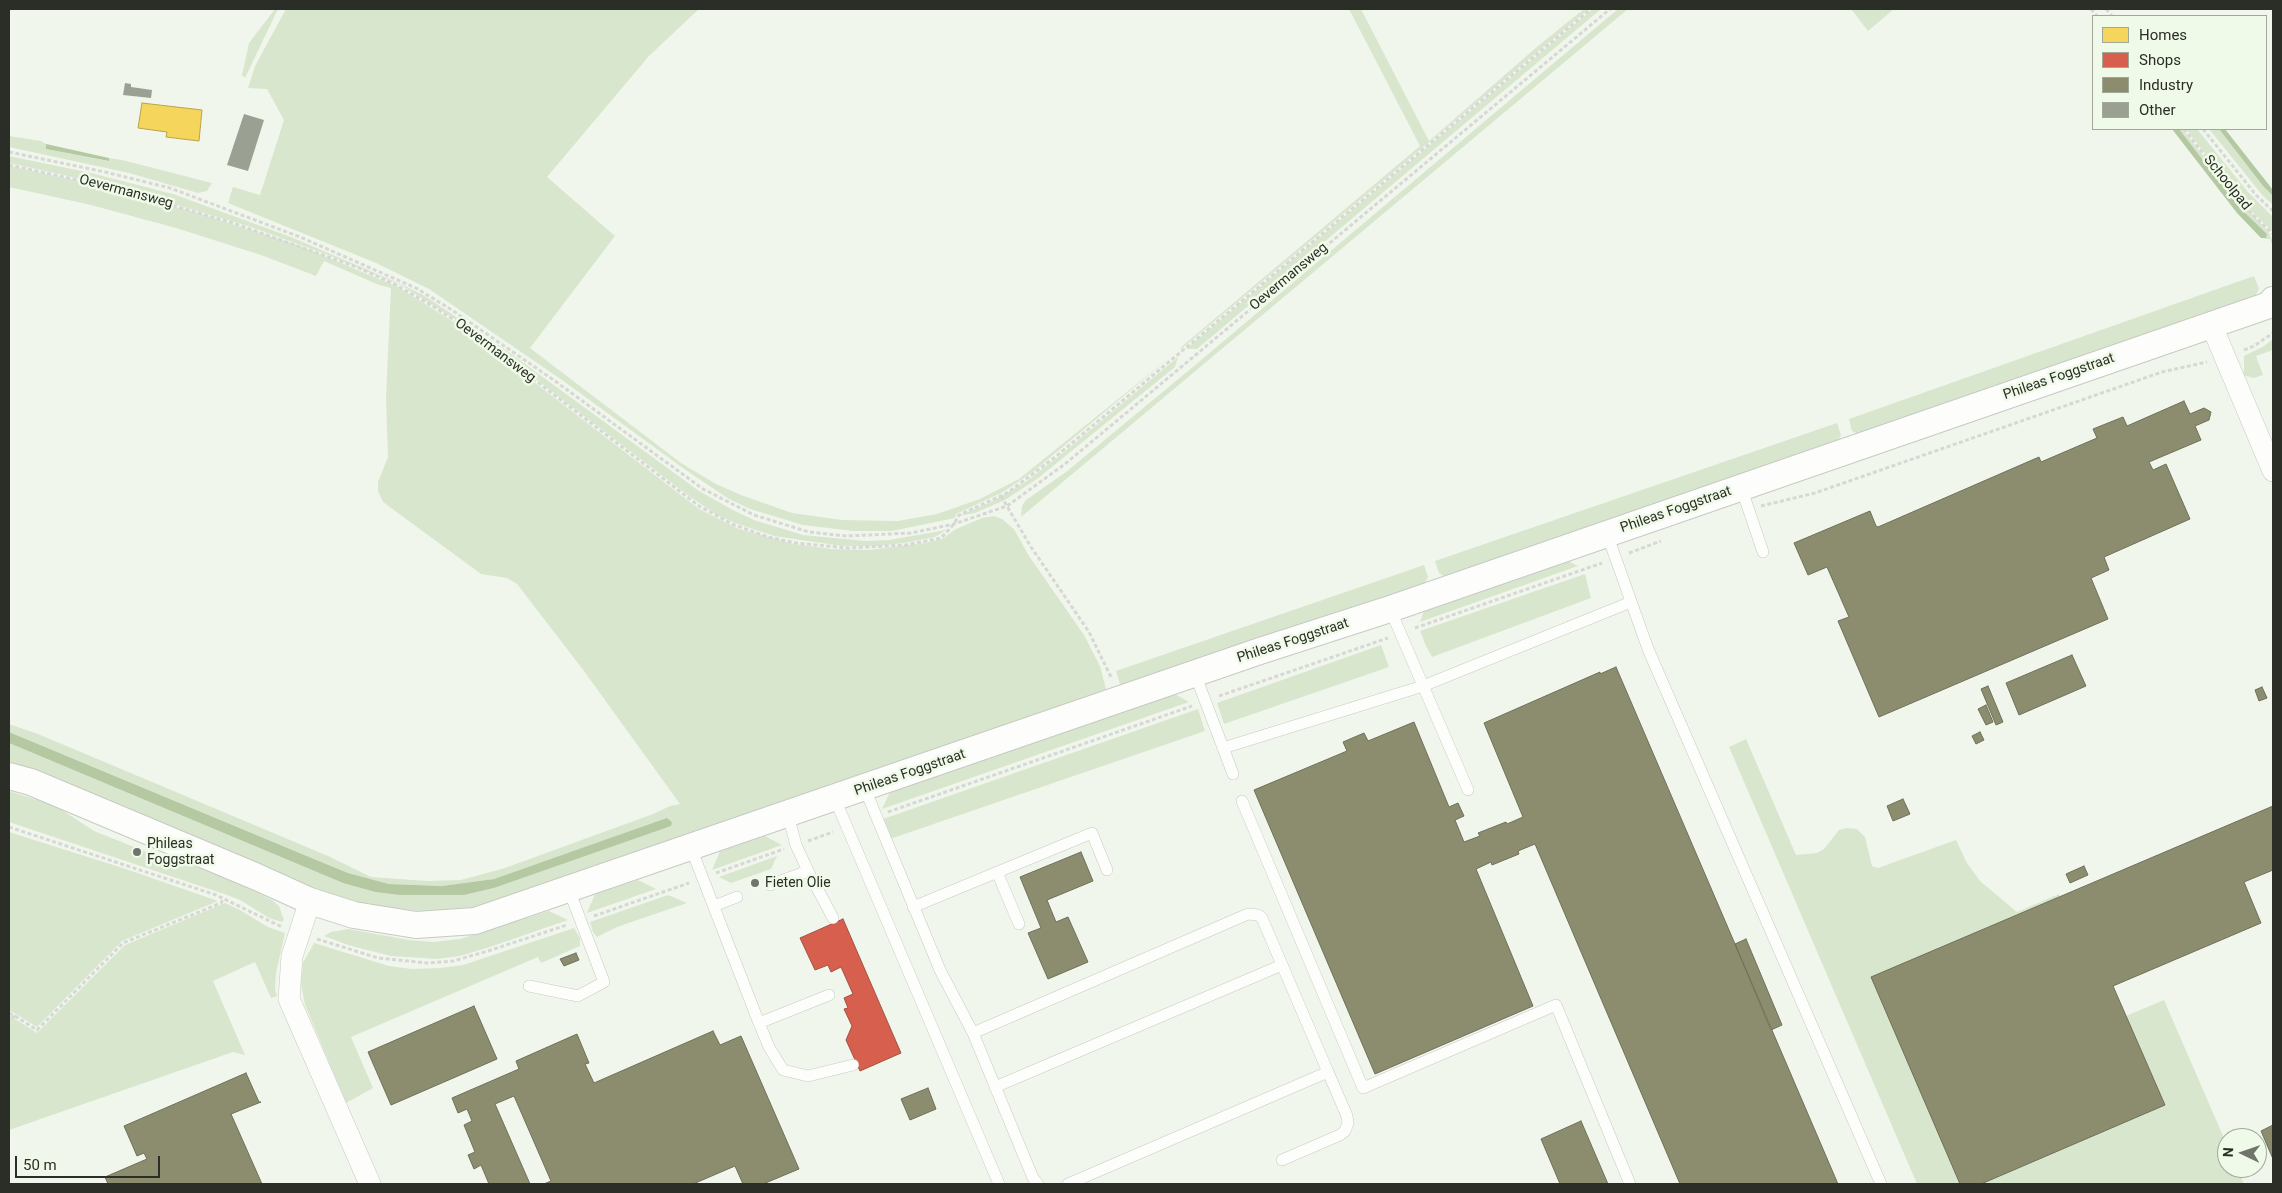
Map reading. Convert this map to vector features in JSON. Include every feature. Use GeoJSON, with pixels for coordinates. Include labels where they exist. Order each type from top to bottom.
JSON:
{"type":"FeatureCollection","features":[{"type":"Feature","properties":{"kind":"street","name":"Phileas Foggstraat"},"geometry":{"type":"LineString","coordinates":[[9,776],[32,782],[248,873],[310,902],[354,915],[416,925],[475,921],[1607,534],[1744,499],[2211,324],[2272,304]]}},
{"type":"Feature","properties":{"kind":"street"},"geometry":{"type":"LineString","coordinates":[[2211,324],[2273,471]]}},
{"type":"Feature","properties":{"kind":"street"},"geometry":{"type":"LineString","coordinates":[[310,902],[292,956],[289,999],[370,1184]]}},
{"type":"Feature","properties":{"kind":"lane"},"geometry":{"type":"LineString","coordinates":[[1744,499],[1763,552]]}},
{"type":"Feature","properties":{"kind":"lane"},"geometry":{"type":"LineString","coordinates":[[1607,534],[1652,658],[1881,1184]]}},
{"type":"Feature","properties":{"kind":"lane"},"geometry":{"type":"LineString","coordinates":[[1223,748],[1423,686],[1631,602]]}},
{"type":"Feature","properties":{"kind":"lane"},"geometry":{"type":"LineString","coordinates":[[1390,609],[1468,790]]}},
{"type":"Feature","properties":{"kind":"lane"},"geometry":{"type":"LineString","coordinates":[[1195,674],[1233,774]]}},
{"type":"Feature","properties":{"kind":"lane"},"geometry":{"type":"LineString","coordinates":[[864,789],[940,970],[973,1032],[1032,1178],[1038,1184]]}},
{"type":"Feature","properties":{"kind":"lane"},"geometry":{"type":"LineString","coordinates":[[835,799],[999,1184]]}},
{"type":"Feature","properties":{"kind":"lane"},"geometry":{"type":"LineString","coordinates":[[1242,801],[1363,1088],[1556,1004],[1630,1184]]}},
{"type":"Feature","properties":{"kind":"lane"},"geometry":{"type":"LineString","coordinates":[[788,815],[796,845],[833,918]]}},
{"type":"Feature","properties":{"kind":"lane"},"geometry":{"type":"LineString","coordinates":[[913,907],[1092,833],[1107,870]]}},
{"type":"Feature","properties":{"kind":"lane"},"geometry":{"type":"LineString","coordinates":[[691,848],[759,1023],[769,1047],[783,1070],[808,1076],[853,1065]]}},
{"type":"Feature","properties":{"kind":"lane"},"geometry":{"type":"LineString","coordinates":[[770,885],[808,871]]}},
{"type":"Feature","properties":{"kind":"lane"},"geometry":{"type":"LineString","coordinates":[[997,872],[1019,924]]}},
{"type":"Feature","properties":{"kind":"lane"},"geometry":{"type":"LineString","coordinates":[[529,986],[578,996],[604,982],[569,890]]}},
{"type":"Feature","properties":{"kind":"lane"},"geometry":{"type":"LineString","coordinates":[[714,906],[737,897]]}},
{"type":"Feature","properties":{"kind":"lane"},"geometry":{"type":"LineString","coordinates":[[973,1032],[1248,914],[1258,915],[1262,918],[1347,1116],[1348,1123],[1345,1131],[1340,1135],[1282,1160]]}},
{"type":"Feature","properties":{"kind":"lane"},"geometry":{"type":"LineString","coordinates":[[995,1087],[1282,965]]}},
{"type":"Feature","properties":{"kind":"lane"},"geometry":{"type":"LineString","coordinates":[[759,1023],[830,995]]}},
{"type":"Feature","properties":{"kind":"lane"},"geometry":{"type":"LineString","coordinates":[[1068,1184],[1328,1072]]}},
{"type":"Feature","properties":{"kind":"path","name":"Oevermansweg"},"geometry":{"type":"LineString","coordinates":[[9,165],[106,186],[233,223],[300,245],[396,285],[471,331],[699,506],[713,515],[749,531],[796,542],[872,548],[906,545],[941,538],[954,524],[958,515],[1001,496],[1054,458],[1590,9]]}},
{"type":"Feature","properties":{"kind":"path","name":"Oevermansweg"},"geometry":{"type":"LineString","coordinates":[[9,152],[170,188],[300,237],[416,288],[452,310],[555,381],[703,488],[754,515],[809,532],[846,536],[878,536],[911,533],[954,524],[1007,506],[1073,458],[1610,9]]}},
{"type":"Feature","properties":{"kind":"path","name":"Schoolpad"},"geometry":{"type":"LineString","coordinates":[[2185,130],[2245,207],[2273,234]]}},
{"type":"Feature","properties":{"kind":"path","name":"Schoolpad"},"geometry":{"type":"LineString","coordinates":[[2204,130],[2256,195],[2273,211]]}},
{"type":"Feature","properties":{"kind":"path"},"geometry":{"type":"LineString","coordinates":[[1744,499],[1815,493],[2162,372],[2226,357],[2254,346],[2273,333]]}},
{"type":"Feature","properties":{"kind":"path"},"geometry":{"type":"LineString","coordinates":[[1001,496],[1031,547],[1089,632],[1120,700]]}},
{"type":"Feature","properties":{"kind":"path"},"geometry":{"type":"LineString","coordinates":[[875,817],[1668,539]]}},
{"type":"Feature","properties":{"kind":"path"},"geometry":{"type":"LineString","coordinates":[[9,827],[224,898],[242,906],[260,918],[378,958],[428,964],[453,961],[488,951],[847,827]]}},
{"type":"Feature","properties":{"kind":"path"},"geometry":{"type":"LineString","coordinates":[[9,1013],[36,1030],[123,943],[221,903],[224,898]]}},
{"type":"Feature","properties":{"kind":"path"},"geometry":{"type":"LineString","coordinates":[[9,1020],[15,1016]]}},
{"type":"Feature","properties":{"kind":"shaded area"},"geometry":{"type":"Polygon","coordinates":[[[275,9],[278,9],[245,78],[242,75],[249,43],[275,9]]]}},
{"type":"Feature","properties":{"kind":"shaded area"},"geometry":{"type":"Polygon","coordinates":[[[286,9],[699,9],[649,56],[547,177],[615,236],[530,348],[681,463],[716,484],[741,495],[792,513],[842,520],[898,521],[937,514],[980,499],[1019,479],[1174,354],[1034,471],[1003,492],[956,514],[955,518],[892,531],[853,531],[803,525],[750,509],[729,499],[687,471],[562,380],[429,289],[376,263],[228,203],[233,187],[260,195],[284,120],[267,89],[248,88],[255,66],[286,9]]]}},
{"type":"Feature","properties":{"kind":"shaded area"},"geometry":{"type":"Polygon","coordinates":[[[1349,9],[1361,9],[1429,141],[1538,46],[1584,9],[1589,9],[1181,349],[1420,146],[1349,9]]]}},
{"type":"Feature","properties":{"kind":"shaded area"},"geometry":{"type":"Polygon","coordinates":[[[1593,9],[1601,9],[1197,349],[1186,349],[1593,9]]]}},
{"type":"Feature","properties":{"kind":"shaded area"},"geometry":{"type":"Polygon","coordinates":[[[1618,9],[1628,9],[1021,517],[1022,506],[1026,500],[1066,472],[1194,366],[1618,9]]]}},
{"type":"Feature","properties":{"kind":"shaded area"},"geometry":{"type":"Polygon","coordinates":[[[1851,9],[1894,9],[1868,31],[1851,9]]]}},
{"type":"Feature","properties":{"kind":"shaded area"},"geometry":{"type":"Polygon","coordinates":[[[2173,130],[2180,130],[2240,208],[2267,234],[2266,238],[2261,238],[2237,213],[2173,130]]]}},
{"type":"Feature","properties":{"kind":"shaded area"},"geometry":{"type":"Polygon","coordinates":[[[2180,130],[2183,130],[2233,194],[2268,231],[2273,247],[2270,239],[2265,239],[2267,234],[2240,208],[2180,130]]]}},
{"type":"Feature","properties":{"kind":"shaded area"},"geometry":{"type":"Polygon","coordinates":[[[2187,130],[2198,130],[2248,192],[2273,217],[2273,232],[2244,204],[2187,130]]]}},
{"type":"Feature","properties":{"kind":"shaded area"},"geometry":{"type":"Polygon","coordinates":[[[2210,130],[2220,130],[2263,186],[2273,196],[2273,205],[2263,196],[2210,130]]]}},
{"type":"Feature","properties":{"kind":"shaded area"},"geometry":{"type":"Polygon","coordinates":[[[2220,130],[2226,130],[2273,190],[2273,196],[2263,186],[2220,130]]]}},
{"type":"Feature","properties":{"kind":"shaded area"},"geometry":{"type":"Polygon","coordinates":[[[9,136],[41,141],[46,144],[46,149],[108,161],[109,158],[122,160],[212,183],[207,191],[198,193],[129,173],[9,147],[9,136]]]}},
{"type":"Feature","properties":{"kind":"shaded area"},"geometry":{"type":"Polygon","coordinates":[[[46,144],[109,158],[109,161],[46,149],[46,144]]]}},
{"type":"Feature","properties":{"kind":"shaded area"},"geometry":{"type":"Polygon","coordinates":[[[9,156],[91,173],[173,194],[291,237],[403,285],[425,296],[510,353],[699,491],[754,520],[803,535],[866,541],[889,540],[946,530],[935,537],[904,543],[876,546],[842,546],[774,536],[735,523],[717,515],[689,496],[469,328],[401,285],[328,255],[248,226],[113,186],[9,163],[9,156]]]}},
{"type":"Feature","properties":{"kind":"shaded area"},"geometry":{"type":"Polygon","coordinates":[[[9,166],[97,185],[204,215],[300,246],[398,287],[465,329],[699,509],[739,529],[794,544],[832,549],[868,550],[925,543],[942,539],[956,529],[982,518],[994,516],[1002,519],[1014,529],[1029,556],[1084,635],[1100,666],[1106,689],[1102,696],[697,836],[462,912],[429,912],[362,904],[343,899],[9,767],[9,743],[343,883],[375,892],[399,895],[464,895],[494,888],[670,826],[672,821],[664,820],[494,879],[442,886],[389,884],[348,873],[9,732],[9,724],[38,734],[328,856],[371,877],[427,881],[461,880],[505,868],[653,814],[670,806],[680,804],[584,671],[517,584],[507,578],[481,574],[383,502],[378,491],[378,482],[388,457],[386,397],[391,288],[379,285],[324,261],[316,276],[261,255],[176,228],[91,205],[9,187],[9,166]]]}},
{"type":"Feature","properties":{"kind":"shaded area"},"geometry":{"type":"Polygon","coordinates":[[[2254,276],[2259,289],[2255,296],[1860,435],[1852,431],[1849,419],[2254,276]]]}},
{"type":"Feature","properties":{"kind":"shaded area"},"geometry":{"type":"Polygon","coordinates":[[[2273,339],[2273,350],[2256,356],[2263,375],[2254,378],[2242,375],[2244,371],[2244,356],[2273,339]]]}},
{"type":"Feature","properties":{"kind":"shaded area"},"geometry":{"type":"Polygon","coordinates":[[[1178,357],[1175,367],[1037,479],[1005,500],[975,513],[959,516],[993,501],[1024,483],[1178,357]]]}},
{"type":"Feature","properties":{"kind":"shaded area"},"geometry":{"type":"Polygon","coordinates":[[[1837,423],[1841,435],[1837,443],[1447,578],[1439,573],[1435,561],[1837,423]]]}},
{"type":"Feature","properties":{"kind":"shaded area"},"geometry":{"type":"Polygon","coordinates":[[[1566,560],[1578,566],[1420,622],[1425,608],[1566,560]]]}},
{"type":"Feature","properties":{"kind":"shaded area"},"geometry":{"type":"Polygon","coordinates":[[[1424,565],[1428,577],[1424,585],[1128,688],[1120,684],[1116,671],[1424,565]]]}},
{"type":"Feature","properties":{"kind":"shaded area"},"geometry":{"type":"Polygon","coordinates":[[[1585,574],[1591,598],[1432,657],[1420,631],[1585,574]]]}},
{"type":"Feature","properties":{"kind":"shaded area"},"geometry":{"type":"Polygon","coordinates":[[[1381,645],[1389,667],[1224,724],[1217,703],[1381,645]]]}},
{"type":"Feature","properties":{"kind":"shaded area"},"geometry":{"type":"Polygon","coordinates":[[[1175,694],[1189,702],[882,809],[890,792],[1175,694]]]}},
{"type":"Feature","properties":{"kind":"shaded area"},"geometry":{"type":"Polygon","coordinates":[[[1198,709],[1205,731],[890,839],[883,819],[1198,709]]]}},
{"type":"Feature","properties":{"kind":"shaded area"},"geometry":{"type":"Polygon","coordinates":[[[9,732],[348,873],[389,884],[442,886],[494,879],[667,818],[672,822],[671,826],[494,888],[464,895],[399,895],[375,892],[343,883],[9,743],[9,732]]]}},
{"type":"Feature","properties":{"kind":"shaded area"},"geometry":{"type":"Polygon","coordinates":[[[1746,739],[1796,855],[1817,853],[1824,849],[1839,830],[1846,828],[1857,829],[1865,837],[1872,866],[1878,868],[1956,840],[1967,863],[1980,881],[2017,912],[2059,894],[2114,1021],[2164,1000],[2220,1128],[2217,1128],[2217,1178],[2241,1178],[2244,1184],[1917,1184],[1729,747],[1746,739]]]}},
{"type":"Feature","properties":{"kind":"shaded area"},"geometry":{"type":"Polygon","coordinates":[[[9,791],[56,806],[94,831],[177,864],[199,865],[220,873],[272,900],[279,906],[284,920],[282,922],[269,918],[240,900],[227,895],[9,822],[9,791]]]}},
{"type":"Feature","properties":{"kind":"shaded area"},"geometry":{"type":"Polygon","coordinates":[[[9,832],[129,870],[218,901],[122,941],[37,1027],[9,1010],[9,832]]]}},
{"type":"Feature","properties":{"kind":"shaded area"},"geometry":{"type":"Polygon","coordinates":[[[765,836],[782,845],[712,870],[720,851],[765,836]]]}},
{"type":"Feature","properties":{"kind":"shaded area"},"geometry":{"type":"Polygon","coordinates":[[[777,856],[771,869],[731,883],[719,877],[777,856]]]}},
{"type":"Feature","properties":{"kind":"shaded area"},"geometry":{"type":"Polygon","coordinates":[[[638,880],[656,889],[587,913],[595,894],[638,880]]]}},
{"type":"Feature","properties":{"kind":"shaded area"},"geometry":{"type":"Polygon","coordinates":[[[668,895],[687,903],[617,927],[597,937],[593,932],[590,922],[668,895]]]}},
{"type":"Feature","properties":{"kind":"shaded area"},"geometry":{"type":"Polygon","coordinates":[[[225,903],[268,927],[285,933],[276,973],[275,990],[277,996],[271,998],[255,962],[213,981],[245,1055],[233,1052],[9,1130],[9,1015],[37,1033],[125,945],[225,903]]]}},
{"type":"Feature","properties":{"kind":"shaded area"},"geometry":{"type":"Polygon","coordinates":[[[549,911],[568,920],[460,956],[437,959],[391,956],[351,946],[324,936],[331,932],[348,929],[409,940],[433,942],[460,939],[549,911]]]}},
{"type":"Feature","properties":{"kind":"shaded area"},"geometry":{"type":"Polygon","coordinates":[[[574,928],[580,938],[580,946],[541,963],[538,957],[351,1037],[373,1088],[346,1103],[305,1005],[301,984],[303,963],[314,943],[389,966],[412,969],[440,968],[463,965],[574,928]]]}},
{"type":"Feature","properties":{"kind":"building: Homes"},"geometry":{"type":"Polygon","coordinates":[[[142,103],[202,110],[199,141],[166,137],[167,132],[138,128],[142,103]]]}},
{"type":"Feature","properties":{"kind":"building: Shops"},"geometry":{"type":"Polygon","coordinates":[[[843,919],[901,1053],[860,1071],[846,1040],[852,1026],[844,1009],[848,1008],[844,998],[853,994],[841,967],[831,972],[828,965],[815,970],[800,938],[843,919]]]}},
{"type":"Feature","properties":{"kind":"building: Industry"},"geometry":{"type":"Polygon","coordinates":[[[2184,401],[2190,414],[2204,408],[2211,412],[2209,420],[2195,426],[2201,440],[2149,462],[2153,470],[2166,464],[2190,519],[2104,557],[2109,570],[2091,578],[2108,619],[1879,717],[1838,621],[1849,617],[1827,567],[1808,575],[1794,543],[1870,511],[1878,527],[2039,457],[2041,462],[2097,438],[2093,429],[2123,417],[2127,426],[2184,401]]]}},
{"type":"Feature","properties":{"kind":"building: Industry"},"geometry":{"type":"Polygon","coordinates":[[[2072,655],[2086,686],[2019,715],[2006,683],[2072,655]]]}},
{"type":"Feature","properties":{"kind":"building: Industry"},"geometry":{"type":"Polygon","coordinates":[[[1616,667],[1838,1184],[1680,1184],[1535,844],[1518,851],[1519,854],[1492,865],[1491,862],[1476,869],[1533,1006],[1375,1074],[1254,790],[1347,751],[1343,742],[1364,733],[1368,741],[1414,722],[1449,807],[1458,803],[1464,816],[1455,820],[1464,842],[1480,836],[1478,833],[1523,817],[1484,723],[1600,672],[1600,674],[1616,667]]]}},
{"type":"Feature","properties":{"kind":"building: Industry"},"geometry":{"type":"Polygon","coordinates":[[[1988,686],[2003,722],[1996,725],[1981,689],[1988,686]]]}},
{"type":"Feature","properties":{"kind":"building: Industry"},"geometry":{"type":"Polygon","coordinates":[[[2262,687],[2267,698],[2259,701],[2255,690],[2262,687]]]}},
{"type":"Feature","properties":{"kind":"building: Industry"},"geometry":{"type":"Polygon","coordinates":[[[1986,705],[1993,722],[1986,725],[1978,709],[1986,705]]]}},
{"type":"Feature","properties":{"kind":"building: Industry"},"geometry":{"type":"Polygon","coordinates":[[[1980,732],[1984,740],[1976,744],[1972,736],[1980,732]]]}},
{"type":"Feature","properties":{"kind":"building: Industry"},"geometry":{"type":"Polygon","coordinates":[[[1903,799],[1910,814],[1893,821],[1887,806],[1903,799]]]}},
{"type":"Feature","properties":{"kind":"building: Industry"},"geometry":{"type":"Polygon","coordinates":[[[2273,806],[2273,870],[2244,882],[2261,923],[2113,986],[2165,1105],[1981,1184],[1960,1184],[1871,977],[2273,806]]]}},
{"type":"Feature","properties":{"kind":"building: Industry"},"geometry":{"type":"Polygon","coordinates":[[[1081,852],[1093,881],[1047,900],[1056,922],[1068,917],[1088,962],[1048,979],[1028,933],[1041,928],[1020,877],[1081,852]]]}},
{"type":"Feature","properties":{"kind":"building: Industry"},"geometry":{"type":"Polygon","coordinates":[[[2084,866],[2088,875],[2070,883],[2066,874],[2084,866]]]}},
{"type":"Feature","properties":{"kind":"building: Industry"},"geometry":{"type":"Polygon","coordinates":[[[1746,939],[1782,1025],[1771,1030],[1735,944],[1746,939]]]}},
{"type":"Feature","properties":{"kind":"building: Industry"},"geometry":{"type":"Polygon","coordinates":[[[576,953],[579,960],[564,966],[560,959],[576,953]]]}},
{"type":"Feature","properties":{"kind":"building: Industry"},"geometry":{"type":"Polygon","coordinates":[[[474,1006],[497,1059],[391,1105],[368,1052],[474,1006]]]}},
{"type":"Feature","properties":{"kind":"building: Industry"},"geometry":{"type":"Polygon","coordinates":[[[713,1031],[720,1045],[741,1036],[799,1169],[763,1184],[743,1184],[735,1166],[693,1184],[544,1184],[551,1181],[514,1096],[495,1104],[530,1184],[489,1184],[481,1165],[474,1169],[468,1155],[475,1152],[464,1125],[472,1121],[467,1109],[458,1113],[452,1098],[519,1069],[516,1061],[577,1034],[589,1063],[585,1064],[594,1083],[713,1031]]]}},
{"type":"Feature","properties":{"kind":"building: Industry"},"geometry":{"type":"Polygon","coordinates":[[[246,1073],[259,1102],[261,1102],[231,1114],[262,1184],[108,1184],[105,1177],[147,1159],[144,1153],[137,1156],[124,1126],[246,1073]]]}},
{"type":"Feature","properties":{"kind":"building: Industry"},"geometry":{"type":"Polygon","coordinates":[[[928,1088],[936,1109],[910,1120],[901,1099],[928,1088]]]}},
{"type":"Feature","properties":{"kind":"building: Industry"},"geometry":{"type":"Polygon","coordinates":[[[1581,1121],[1608,1184],[1560,1184],[1541,1139],[1581,1121]]]}},
{"type":"Feature","properties":{"kind":"building: Industry"},"geometry":{"type":"Polygon","coordinates":[[[2273,1125],[2273,1159],[2267,1145],[2267,1128],[2273,1125]]]}},
{"type":"Feature","properties":{"kind":"building: Other"},"geometry":{"type":"Polygon","coordinates":[[[125,83],[131,84],[131,87],[152,90],[151,98],[123,95],[125,83]]]}},
{"type":"Feature","properties":{"kind":"building: Other"},"geometry":{"type":"Polygon","coordinates":[[[244,114],[264,120],[248,171],[227,165],[244,114]]]}},
{"type":"Feature","properties":{"kind":"place","name":"Phileas Foggstraat"},"geometry":{"type":"Point","coordinates":[137,852]}},
{"type":"Feature","properties":{"kind":"place","name":"Fieten Olie"},"geometry":{"type":"Point","coordinates":[755,883]}}]}
